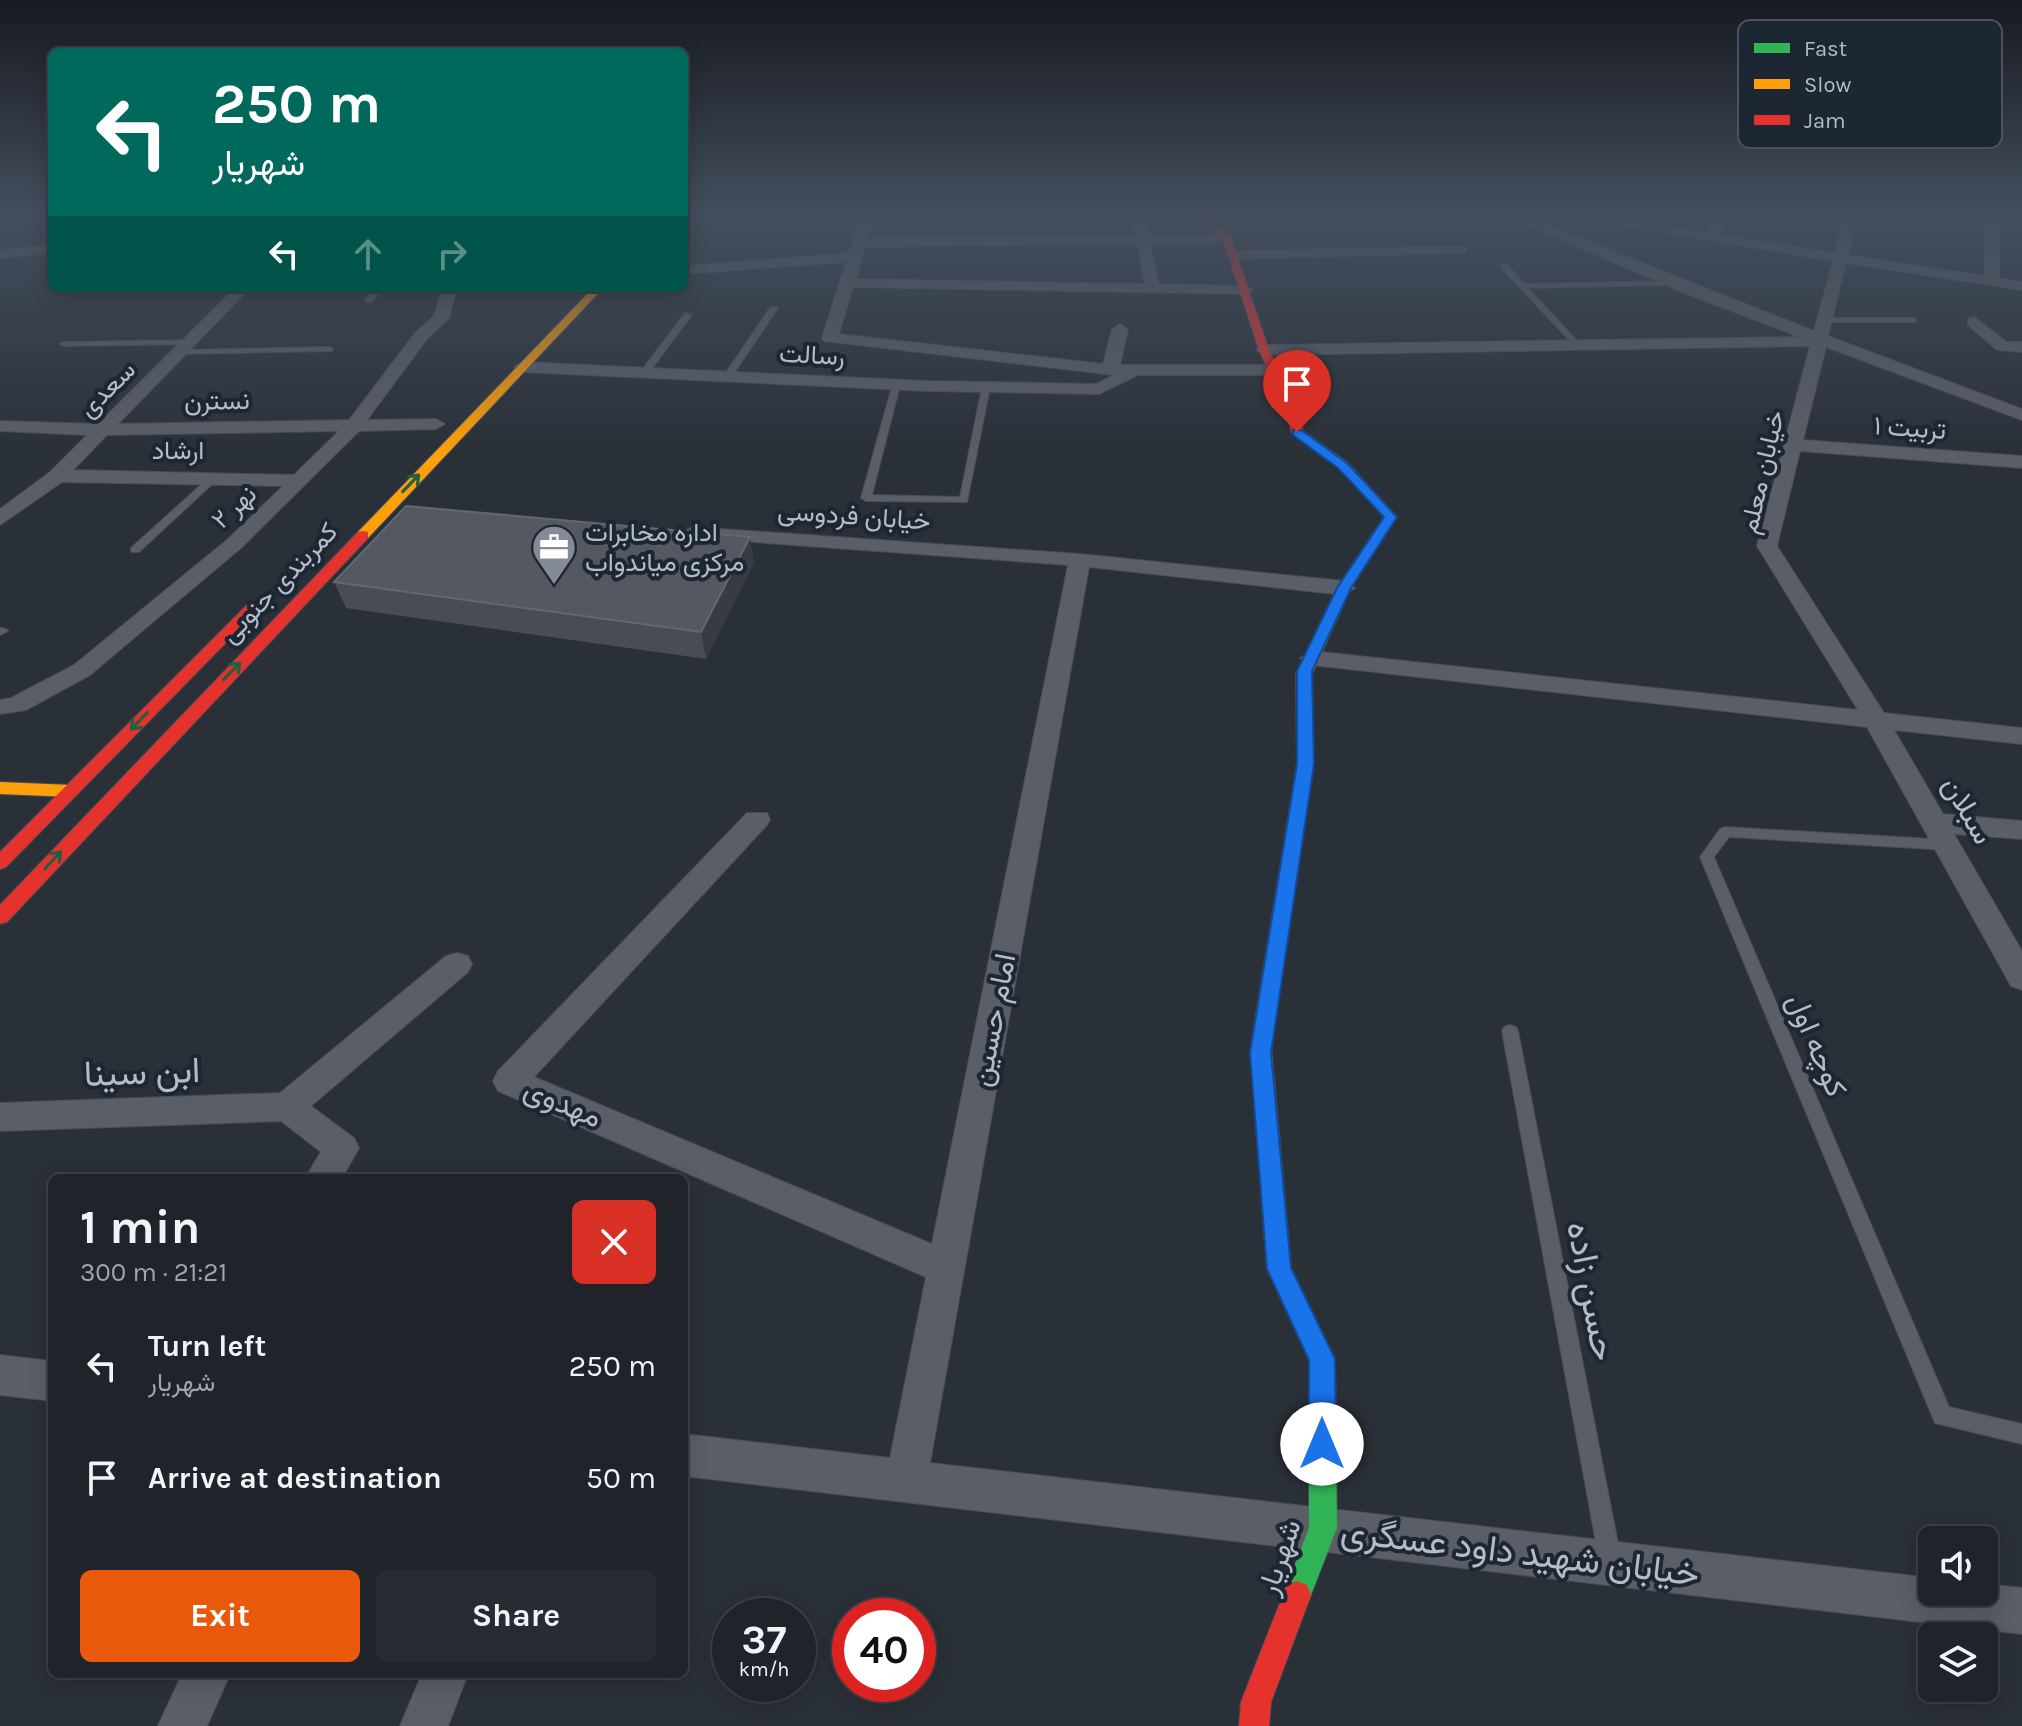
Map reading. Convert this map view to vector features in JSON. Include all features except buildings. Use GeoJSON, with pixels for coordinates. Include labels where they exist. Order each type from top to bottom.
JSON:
{"type":"FeatureCollection","features":[{"type":"Feature","properties":{"kind":"street","name":"سعدی"},"geometry":{"type":"LineString","coordinates":[[0,519],[57,476],[239,293]]}},
{"type":"Feature","properties":{"kind":"street","name":"نهر ۲"},"geometry":{"type":"LineString","coordinates":[[0,707],[17,705],[82,670],[235,543],[355,424],[421,336],[441,318],[449,293]]}},
{"type":"Feature","properties":{"kind":"street","name":"کمربندی جنوبی"},"geometry":{"type":"LineString","coordinates":[[0,917],[594,293]]}},
{"type":"Feature","properties":{"kind":"street"},"geometry":{"type":"LineString","coordinates":[[845,293],[830,338],[1131,373],[1274,370]]}},
{"type":"Feature","properties":{"kind":"street","name":"شهریار"},"geometry":{"type":"LineString","coordinates":[[1247,293],[1264,350],[1293,410],[1297,432],[1343,465],[1391,517],[1344,588],[1304,671],[1305,764],[1260,1053],[1279,1269],[1322,1359],[1323,1528],[1256,1702],[1254,1726]]}},
{"type":"Feature","properties":{"kind":"street"},"geometry":{"type":"LineString","coordinates":[[1698,293],[2022,415]]}},
{"type":"Feature","properties":{"kind":"street","name":"خیابان معلم"},"geometry":{"type":"LineString","coordinates":[[1834,293],[1767,546],[1876,720]]}},
{"type":"Feature","properties":{"kind":"street"},"geometry":{"type":"LineString","coordinates":[[1974,322],[2022,362]]}},
{"type":"Feature","properties":{"kind":"street"},"geometry":{"type":"LineString","coordinates":[[1110,370],[1120,329]]}},
{"type":"Feature","properties":{"kind":"street"},"geometry":{"type":"LineString","coordinates":[[1264,350],[1822,341]]}},
{"type":"Feature","properties":{"kind":"street"},"geometry":{"type":"LineString","coordinates":[[2003,347],[2022,347]]}},
{"type":"Feature","properties":{"kind":"street","name":"رسالت"},"geometry":{"type":"LineString","coordinates":[[522,367],[896,385],[1099,389],[1131,373]]}},
{"type":"Feature","properties":{"kind":"street"},"geometry":{"type":"LineString","coordinates":[[1994,404],[2022,402]]}},
{"type":"Feature","properties":{"kind":"street"},"geometry":{"type":"LineString","coordinates":[[413,446],[441,419]]}},
{"type":"Feature","properties":{"kind":"street","name":"نسترن"},"geometry":{"type":"LineString","coordinates":[[0,426],[103,430],[441,419]]}},
{"type":"Feature","properties":{"kind":"street","name":"تربیت ۱"},"geometry":{"type":"LineString","coordinates":[[1794,445],[2022,462]]}},
{"type":"Feature","properties":{"kind":"street","name":"ارشاد"},"geometry":{"type":"LineString","coordinates":[[57,476],[216,476],[298,481]]}},
{"type":"Feature","properties":{"kind":"street"},"geometry":{"type":"LineString","coordinates":[[385,511],[416,513]]}},
{"type":"Feature","properties":{"kind":"street","name":"خیابان فردوسی"},"geometry":{"type":"LineString","coordinates":[[669,531],[1080,560],[1344,588]]}},
{"type":"Feature","properties":{"kind":"street","name":"امام حسین"},"geometry":{"type":"LineString","coordinates":[[906,1481],[1080,560]]}},
{"type":"Feature","properties":{"kind":"street","name":"کمربندی جنوبی"},"geometry":{"type":"LineString","coordinates":[[0,863],[269,590]]}},
{"type":"Feature","properties":{"kind":"street"},"geometry":{"type":"LineString","coordinates":[[1312,658],[2022,736]]}},
{"type":"Feature","properties":{"kind":"street","name":"سبلان"},"geometry":{"type":"LineString","coordinates":[[1876,720],[2022,978]]}},
{"type":"Feature","properties":{"kind":"street"},"geometry":{"type":"LineString","coordinates":[[0,788],[117,793]]}},
{"type":"Feature","properties":{"kind":"street","name":"مهدوی"},"geometry":{"type":"LineString","coordinates":[[757,819],[510,1081],[946,1268]]}},
{"type":"Feature","properties":{"kind":"street"},"geometry":{"type":"LineString","coordinates":[[1943,834],[2022,830]]}},
{"type":"Feature","properties":{"kind":"street"},"geometry":{"type":"LineString","coordinates":[[326,1174],[342,1148],[287,1107],[457,964]]}},
{"type":"Feature","properties":{"kind":"street","name":"ابن سینا"},"geometry":{"type":"LineString","coordinates":[[0,1117],[287,1107]]}},
{"type":"Feature","properties":{"kind":"street"},"geometry":{"type":"LineString","coordinates":[[0,1375],[48,1381]]}},
{"type":"Feature","properties":{"kind":"street","name":"خیابان شهید داود عسگری"},"geometry":{"type":"LineString","coordinates":[[688,1455],[2022,1611]]}},
{"type":"Feature","properties":{"kind":"street"},"geometry":{"type":"LineString","coordinates":[[182,1726],[205,1678]]}},
{"type":"Feature","properties":{"kind":"street"},"geometry":{"type":"LineString","coordinates":[[424,1726],[443,1678]]}},
{"type":"Feature","properties":{"kind":"lane"},"geometry":{"type":"LineString","coordinates":[[369,300],[375,293]]}},
{"type":"Feature","properties":{"kind":"lane"},"geometry":{"type":"LineString","coordinates":[[1528,293],[1576,345]]}},
{"type":"Feature","properties":{"kind":"lane"},"geometry":{"type":"LineString","coordinates":[[727,377],[774,308]]}},
{"type":"Feature","properties":{"kind":"lane"},"geometry":{"type":"LineString","coordinates":[[644,373],[688,315]]}},
{"type":"Feature","properties":{"kind":"lane"},"geometry":{"type":"LineString","coordinates":[[1827,320],[1913,320]]}},
{"type":"Feature","properties":{"kind":"lane"},"geometry":{"type":"LineString","coordinates":[[64,344],[329,349]]}},
{"type":"Feature","properties":{"kind":"lane"},"geometry":{"type":"LineString","coordinates":[[896,385],[866,498],[964,500],[986,387]]}},
{"type":"Feature","properties":{"kind":"lane"},"geometry":{"type":"LineString","coordinates":[[135,550],[216,476]]}},
{"type":"Feature","properties":{"kind":"lane","name":"کوچه اول"},"geometry":{"type":"LineString","coordinates":[[1943,834],[1725,832],[1707,857],[1942,1416],[2022,1434]]}},
{"type":"Feature","properties":{"kind":"lane","name":"حسن زاده"},"geometry":{"type":"LineString","coordinates":[[1510,1031],[1611,1563]]}},
{"type":"Feature","properties":{"kind":"traffic: fast"},"geometry":{"type":"LineString","coordinates":[[1261,1045],[1279,1269],[1322,1359],[1323,1528],[1297,1595]]}},
{"type":"Feature","properties":{"kind":"traffic: slow"},"geometry":{"type":"LineString","coordinates":[[363,535],[594,293]]}},
{"type":"Feature","properties":{"kind":"traffic: slow"},"geometry":{"type":"LineString","coordinates":[[1261,1045],[1305,764],[1304,674]]}},
{"type":"Feature","properties":{"kind":"traffic: slow"},"geometry":{"type":"LineString","coordinates":[[0,788],[71,791]]}},
{"type":"Feature","properties":{"kind":"traffic: jam"},"geometry":{"type":"LineString","coordinates":[[1245,293],[1264,350],[1293,410],[1297,432],[1343,465],[1391,517],[1344,588],[1304,674]]}},
{"type":"Feature","properties":{"kind":"traffic: jam"},"geometry":{"type":"LineString","coordinates":[[0,917],[363,535]]}},
{"type":"Feature","properties":{"kind":"traffic: jam"},"geometry":{"type":"LineString","coordinates":[[0,863],[252,608]]}},
{"type":"Feature","properties":{"kind":"traffic: jam"},"geometry":{"type":"LineString","coordinates":[[1254,1726],[1256,1702],[1297,1595]]}},
{"type":"Feature","properties":{"kind":"place","name":"اداره مخابرات مرکزی میاندواب"},"geometry":{"type":"Point","coordinates":[554,586]}},
{"type":"Feature","properties":{"kind":"route"},"geometry":{"type":"LineString","coordinates":[[1297,432],[1343,465],[1391,517],[1344,588],[1327,631],[1304,671],[1305,764],[1285,909],[1260,1053],[1279,1269],[1322,1359],[1322,1444]]}}]}
